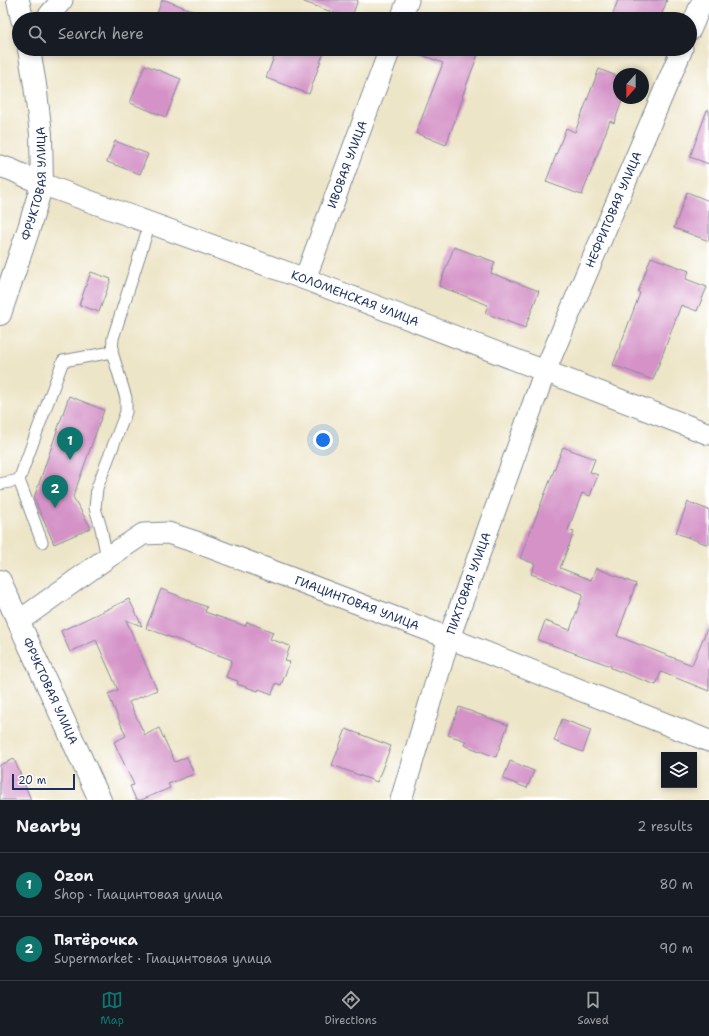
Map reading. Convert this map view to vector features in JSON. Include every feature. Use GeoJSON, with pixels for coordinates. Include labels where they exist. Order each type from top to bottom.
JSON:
{"type":"FeatureCollection","features":[{"type":"Feature","properties":{"kind":"street"},"geometry":{"type":"LineString","coordinates":[[18,0],[21,12]]}},
{"type":"Feature","properties":{"kind":"street"},"geometry":{"type":"LineString","coordinates":[[52,12],[62,0]]}},
{"type":"Feature","properties":{"kind":"street"},"geometry":{"type":"LineString","coordinates":[[404,12],[408,0]]}},
{"type":"Feature","properties":{"kind":"street"},"geometry":{"type":"LineString","coordinates":[[697,14],[703,0]]}},
{"type":"Feature","properties":{"kind":"street","name":"ФРУКТОВАЯ УЛИЦА"},"geometry":{"type":"LineString","coordinates":[[0,314],[42,184],[41,134],[30,56]]}},
{"type":"Feature","properties":{"kind":"street","name":"ИВОВАЯ УЛИЦА"},"geometry":{"type":"LineString","coordinates":[[305,279],[387,56]]}},
{"type":"Feature","properties":{"kind":"street","name":"НЕФРИТОВАЯ УЛИЦА"},"geometry":{"type":"LineString","coordinates":[[545,370],[679,56]]}},
{"type":"Feature","properties":{"kind":"street","name":"КОЛОМЕНСКАЯ УЛИЦА"},"geometry":{"type":"LineString","coordinates":[[0,166],[42,184],[305,279],[709,434]]}},
{"type":"Feature","properties":{"kind":"street","name":"ПИХТОВАЯ УЛИЦА"},"geometry":{"type":"LineString","coordinates":[[401,800],[448,638],[545,370]]}},
{"type":"Feature","properties":{"kind":"street","name":"ГИАЦИНТОВАЯ УЛИЦА"},"geometry":{"type":"LineString","coordinates":[[19,621],[143,534],[168,534],[196,542],[448,638],[709,741]]}},
{"type":"Feature","properties":{"kind":"street","name":"ФРУКТОВАЯ УЛИЦА"},"geometry":{"type":"LineString","coordinates":[[0,581],[100,800]]}},
{"type":"Feature","properties":{"kind":"lane"},"geometry":{"type":"LineString","coordinates":[[107,558],[95,508],[97,488],[126,412],[126,398],[112,352],[113,338],[150,223]]}},
{"type":"Feature","properties":{"kind":"lane"},"geometry":{"type":"LineString","coordinates":[[42,542],[19,480],[63,361],[112,352]]}},
{"type":"Feature","properties":{"kind":"lane"},"geometry":{"type":"LineString","coordinates":[[0,484],[19,480]]}},
{"type":"Feature","properties":{"kind":"building"},"geometry":{"type":"Polygon","coordinates":[[[162,0],[165,0],[196,12],[158,12],[162,0]]]}},
{"type":"Feature","properties":{"kind":"building"},"geometry":{"type":"Polygon","coordinates":[[[304,0],[358,0],[354,12],[332,12],[304,2],[304,0]]]}},
{"type":"Feature","properties":{"kind":"building"},"geometry":{"type":"Polygon","coordinates":[[[618,0],[667,0],[663,12],[614,12],[618,0]]]}},
{"type":"Feature","properties":{"kind":"building"},"geometry":{"type":"Polygon","coordinates":[[[274,56],[323,56],[309,94],[266,78],[274,56]]]}},
{"type":"Feature","properties":{"kind":"building"},"geometry":{"type":"Polygon","coordinates":[[[425,56],[477,56],[446,145],[416,133],[443,63],[425,56]]]}},
{"type":"Feature","properties":{"kind":"building"},"geometry":{"type":"Polygon","coordinates":[[[145,65],[181,79],[166,117],[130,103],[145,65]]]}},
{"type":"Feature","properties":{"kind":"building"},"geometry":{"type":"Polygon","coordinates":[[[599,69],[613,75],[613,104],[621,104],[614,123],[610,121],[582,195],[546,182],[566,128],[575,132],[599,69]]]}},
{"type":"Feature","properties":{"kind":"building"},"geometry":{"type":"Polygon","coordinates":[[[707,110],[709,110],[709,164],[690,157],[707,110]]]}},
{"type":"Feature","properties":{"kind":"building"},"geometry":{"type":"Polygon","coordinates":[[[115,141],[148,154],[140,174],[107,162],[115,141]]]}},
{"type":"Feature","properties":{"kind":"building"},"geometry":{"type":"Polygon","coordinates":[[[687,192],[709,201],[709,241],[674,228],[687,192]]]}},
{"type":"Feature","properties":{"kind":"building"},"geometry":{"type":"Polygon","coordinates":[[[454,247],[495,262],[491,273],[539,291],[525,328],[485,313],[488,305],[439,286],[454,247]]]}},
{"type":"Feature","properties":{"kind":"building"},"geometry":{"type":"Polygon","coordinates":[[[651,257],[689,271],[686,279],[707,287],[697,311],[681,305],[653,380],[613,365],[640,293],[638,292],[651,257]]]}},
{"type":"Feature","properties":{"kind":"building"},"geometry":{"type":"Polygon","coordinates":[[[91,272],[111,279],[99,312],[79,305],[91,272]]]}},
{"type":"Feature","properties":{"kind":"building"},"geometry":{"type":"Polygon","coordinates":[[[69,396],[104,410],[73,497],[91,528],[54,544],[34,498],[69,396]]]}},
{"type":"Feature","properties":{"kind":"building"},"geometry":{"type":"Polygon","coordinates":[[[563,447],[595,459],[590,472],[598,475],[590,496],[582,493],[568,530],[574,532],[560,568],[591,580],[596,568],[636,584],[617,636],[692,665],[709,624],[709,691],[661,672],[656,685],[611,668],[611,666],[538,640],[545,621],[570,630],[583,594],[531,574],[535,564],[520,558],[563,447]]]}},
{"type":"Feature","properties":{"kind":"building"},"geometry":{"type":"Polygon","coordinates":[[[688,502],[709,510],[709,545],[676,533],[688,502]]]}},
{"type":"Feature","properties":{"kind":"building"},"geometry":{"type":"Polygon","coordinates":[[[161,589],[207,607],[205,612],[245,626],[247,622],[273,632],[270,639],[290,646],[285,661],[290,662],[281,685],[276,683],[272,694],[259,689],[258,691],[237,684],[238,681],[226,677],[232,660],[146,628],[161,589]]]}},
{"type":"Feature","properties":{"kind":"building"},"geometry":{"type":"Polygon","coordinates":[[[129,599],[142,626],[126,620],[157,690],[129,702],[145,735],[159,728],[175,762],[187,757],[194,774],[168,784],[170,788],[141,800],[136,800],[130,786],[134,785],[114,742],[126,736],[108,694],[118,690],[96,640],[70,652],[61,631],[129,599]]]}},
{"type":"Feature","properties":{"kind":"building"},"geometry":{"type":"Polygon","coordinates":[[[459,707],[508,725],[496,757],[464,745],[466,741],[448,735],[459,707]]]}},
{"type":"Feature","properties":{"kind":"building"},"geometry":{"type":"Polygon","coordinates":[[[562,719],[591,730],[583,752],[554,741],[562,719]]]}},
{"type":"Feature","properties":{"kind":"building"},"geometry":{"type":"Polygon","coordinates":[[[346,729],[391,746],[377,782],[332,765],[346,729]]]}},
{"type":"Feature","properties":{"kind":"building"},"geometry":{"type":"Polygon","coordinates":[[[14,759],[31,800],[0,800],[0,765],[14,759]]]}},
{"type":"Feature","properties":{"kind":"building"},"geometry":{"type":"Polygon","coordinates":[[[510,761],[534,771],[527,788],[503,779],[510,761]]]}},
{"type":"Feature","properties":{"kind":"place","name":"Ozon"},"geometry":{"type":"Point","coordinates":[70,460]}},
{"type":"Feature","properties":{"kind":"place","name":"Пятёрочка"},"geometry":{"type":"Point","coordinates":[55,508]}}]}
